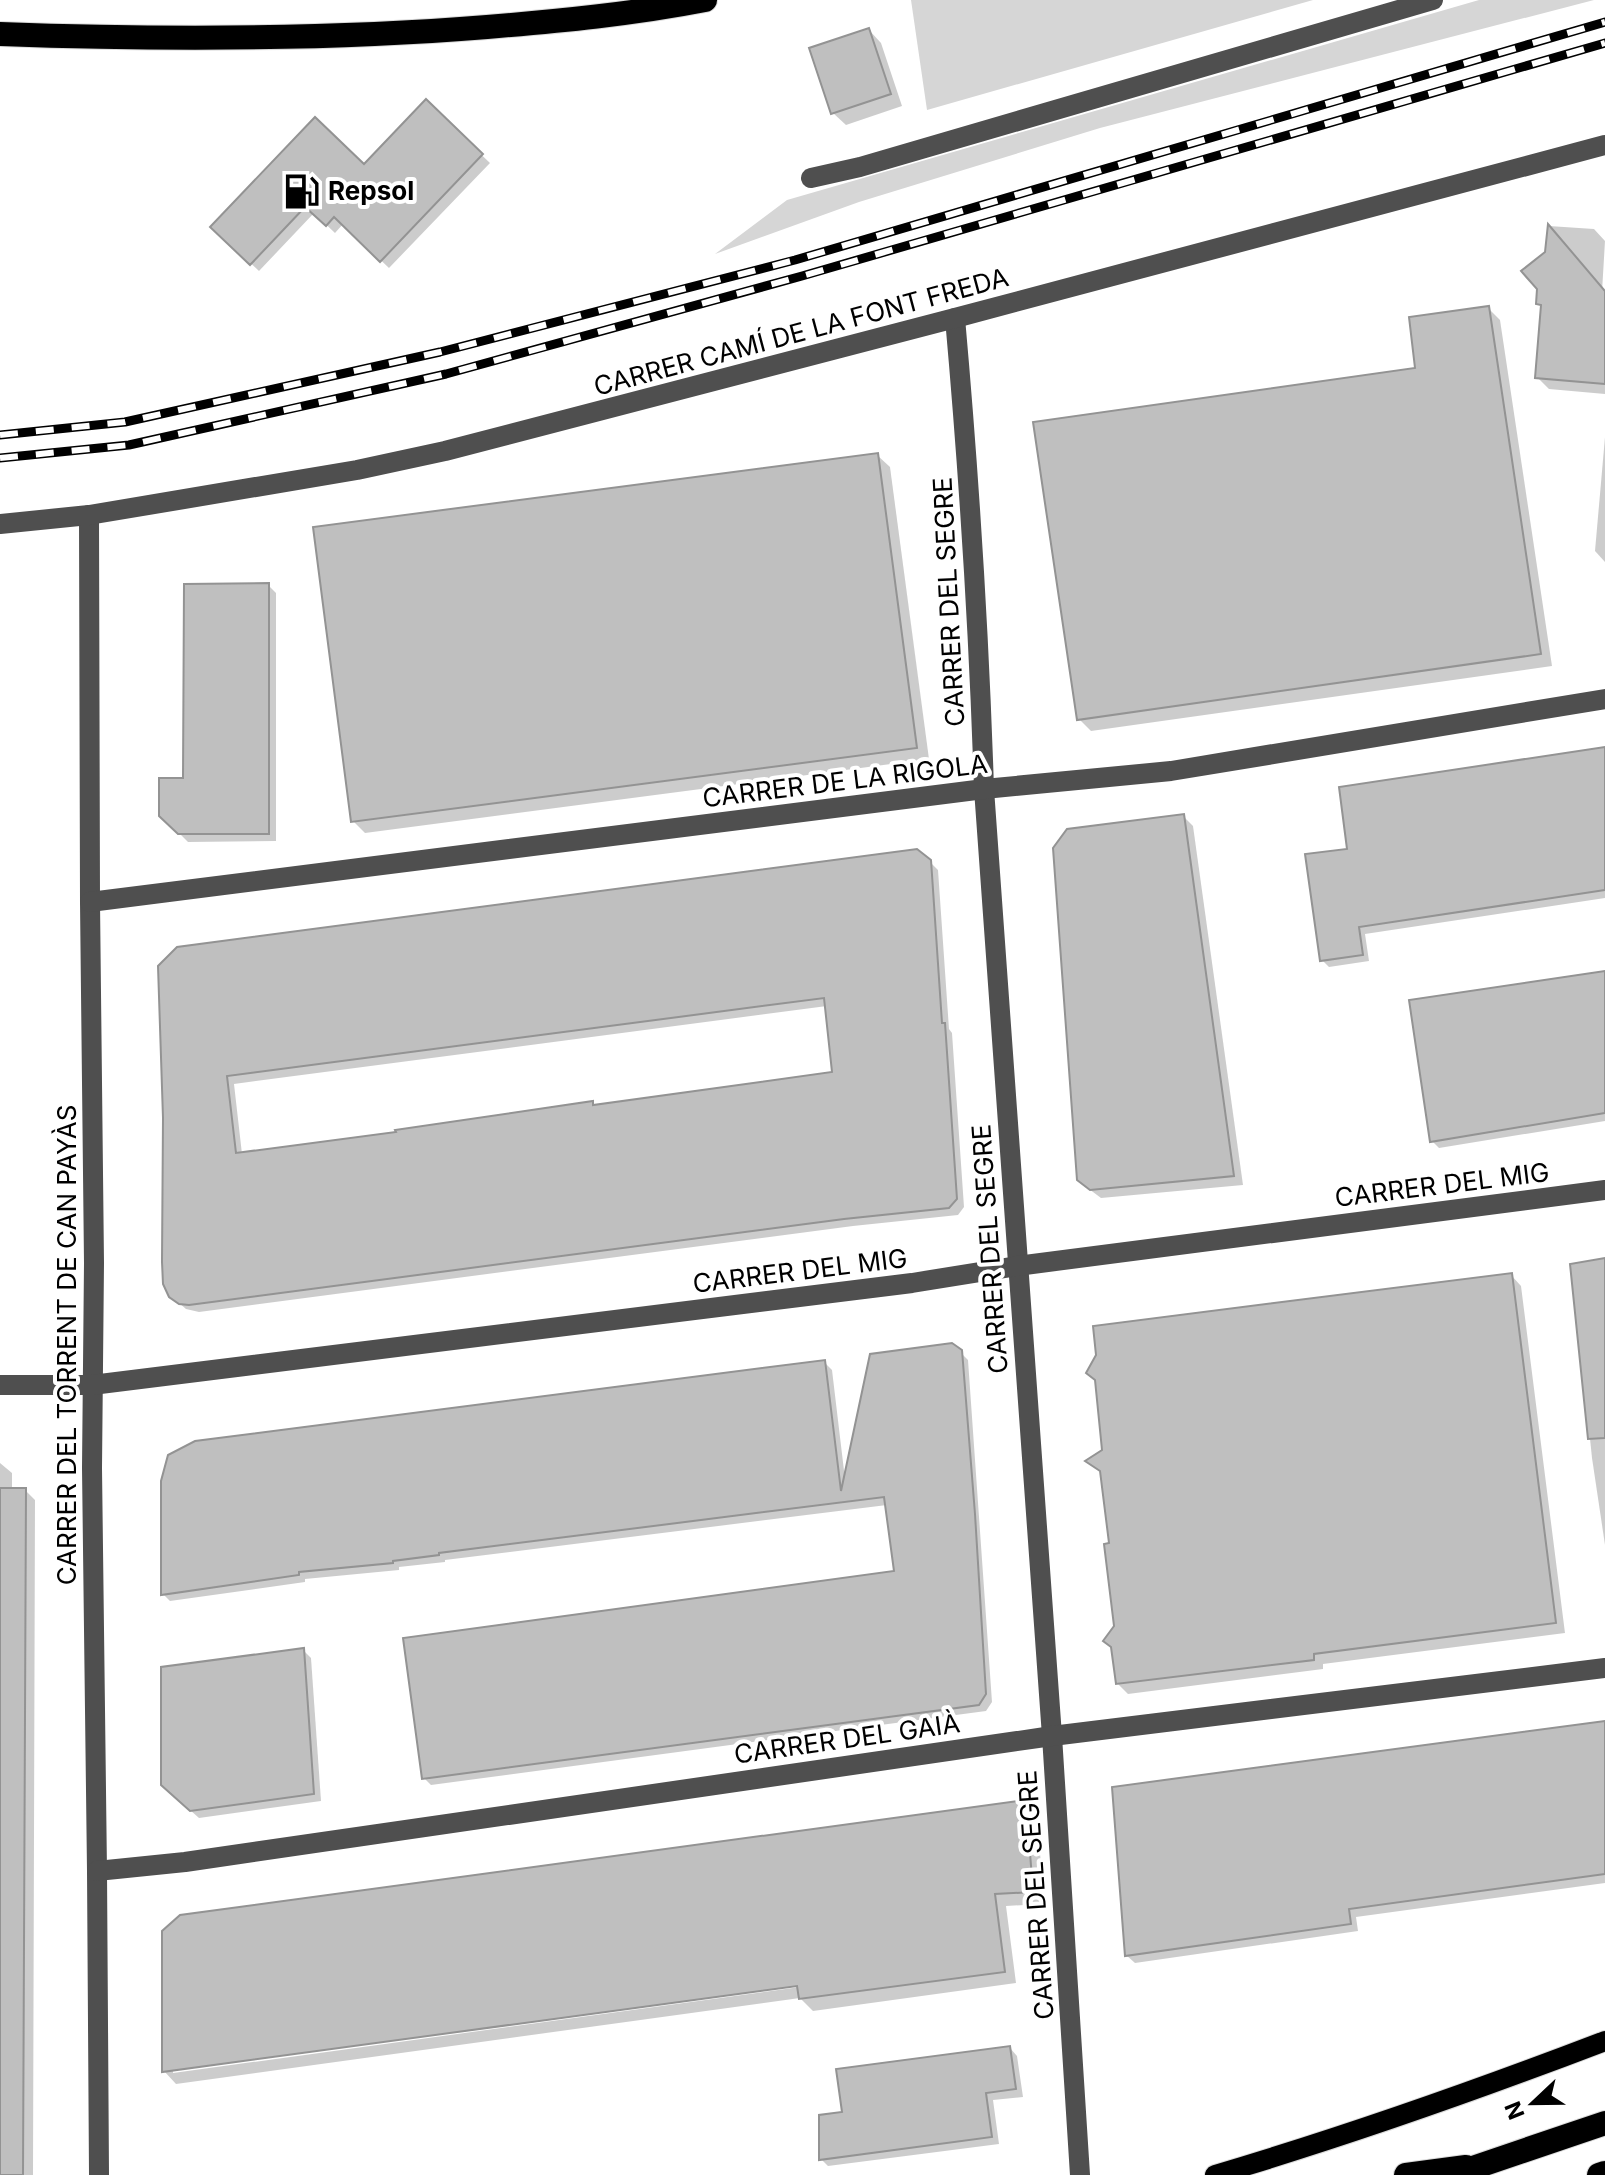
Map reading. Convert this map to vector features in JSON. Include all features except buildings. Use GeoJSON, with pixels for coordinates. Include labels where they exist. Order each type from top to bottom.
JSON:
{"type":"FeatureCollection","features":[{"type":"Feature","properties":{"kind":"highway"},"geometry":{"type":"LineString","coordinates":[[0,34],[235,39],[369,35],[594,17],[705,0]]}},
{"type":"Feature","properties":{"kind":"highway"},"geometry":{"type":"LineString","coordinates":[[1452,2175],[1605,2123]]}},
{"type":"Feature","properties":{"kind":"highway"},"geometry":{"type":"LineString","coordinates":[[1406,2175],[1484,2165]]}},
{"type":"Feature","properties":{"kind":"main road"},"geometry":{"type":"LineString","coordinates":[[1215,2175],[1447,2100],[1605,2041]]}},
{"type":"Feature","properties":{"kind":"street"},"geometry":{"type":"LineString","coordinates":[[811,178],[860,167],[1433,0]]}},
{"type":"Feature","properties":{"kind":"street","name":"CARRER CAMÍ DE LA FONT FREDA"},"geometry":{"type":"LineString","coordinates":[[0,524],[89,515],[357,470],[445,451],[1605,145]]}},
{"type":"Feature","properties":{"kind":"street","name":"CARRER DEL SEGRE"},"geometry":{"type":"LineString","coordinates":[[955,318],[982,716],[984,789],[1052,1736],[1080,2175]]}},
{"type":"Feature","properties":{"kind":"street","name":"CARRER DEL TORRENT DE CAN PAYÀS"},"geometry":{"type":"LineString","coordinates":[[89,515],[99,2175]]}},
{"type":"Feature","properties":{"kind":"street","name":"CARRER DE LA RIGOLA"},"geometry":{"type":"LineString","coordinates":[[90,902],[984,789],[1171,771],[1605,699]]}},
{"type":"Feature","properties":{"kind":"street","name":"CARRER DEL MIG"},"geometry":{"type":"LineString","coordinates":[[0,1385],[92,1385],[912,1283],[1017,1266],[1605,1190]]}},
{"type":"Feature","properties":{"kind":"street","name":"CARRER DEL GAIÀ"},"geometry":{"type":"LineString","coordinates":[[97,1871],[201,1859],[1052,1736],[1605,1668]]}},
{"type":"Feature","properties":{"kind":"shaded area"},"geometry":{"type":"Polygon","coordinates":[[[911,0],[1313,0],[927,110],[911,0]]]}},
{"type":"Feature","properties":{"kind":"shaded area"},"geometry":{"type":"Polygon","coordinates":[[[1479,0],[1594,0],[1100,128],[859,202],[715,254],[787,200],[1479,0]]]}},
{"type":"Feature","properties":{"kind":"railway"},"geometry":{"type":"LineString","coordinates":[[0,435],[125,422],[440,352],[795,260],[1605,22]]}},
{"type":"Feature","properties":{"kind":"railway"},"geometry":{"type":"LineString","coordinates":[[0,458],[129,445],[446,374],[802,276],[1605,43]]}},
{"type":"Feature","properties":{"kind":"place","name":"Repsol"},"geometry":{"type":"Point","coordinates":[302,191]}}]}
